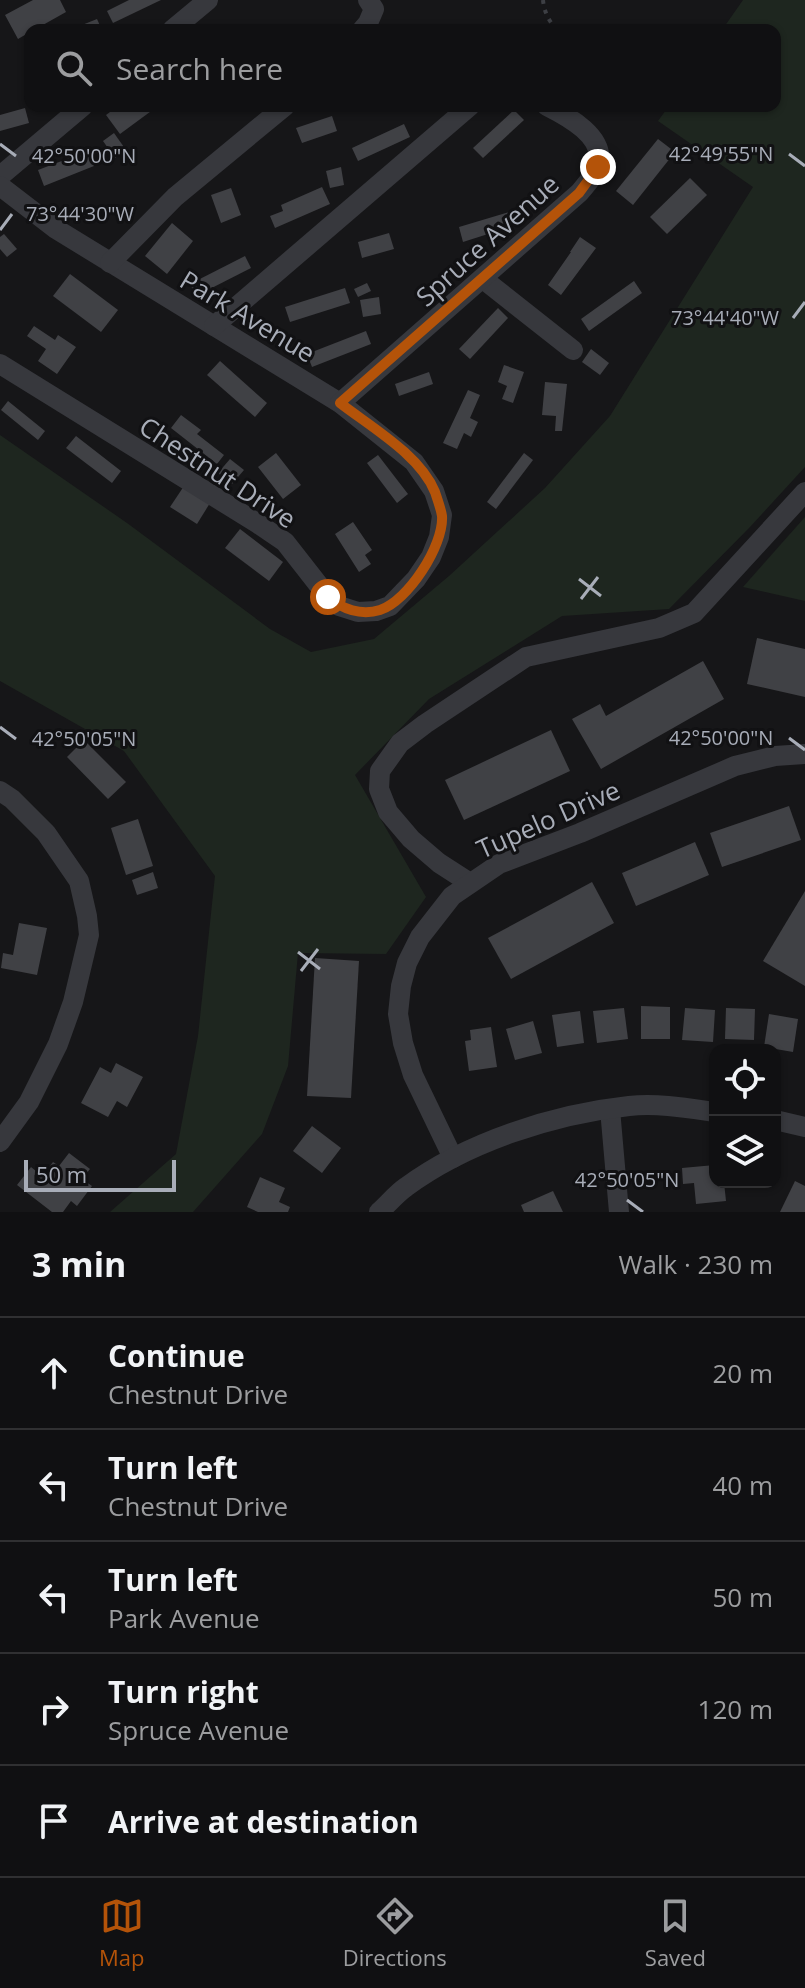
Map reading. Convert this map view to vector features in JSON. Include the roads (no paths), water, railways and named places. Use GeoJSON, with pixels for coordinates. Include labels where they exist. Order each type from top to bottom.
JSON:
{"type":"FeatureCollection","features":[{"type":"Feature","properties":{"kind":"street"},"geometry":{"type":"LineString","coordinates":[[179,24],[208,0]]}},
{"type":"Feature","properties":{"kind":"street"},"geometry":{"type":"LineString","coordinates":[[367,24],[374,9],[368,0]]}},
{"type":"Feature","properties":{"kind":"street"},"geometry":{"type":"LineString","coordinates":[[0,176],[76,112]]}},
{"type":"Feature","properties":{"kind":"street"},"geometry":{"type":"LineString","coordinates":[[110,263],[175,197],[278,112]]}},
{"type":"Feature","properties":{"kind":"street"},"geometry":{"type":"LineString","coordinates":[[214,326],[463,112]]}},
{"type":"Feature","properties":{"kind":"street","name":"Spruce Avenue"},"geometry":{"type":"LineString","coordinates":[[340,403],[579,193],[598,167],[599,154],[595,142],[583,129],[559,112]]}},
{"type":"Feature","properties":{"kind":"street","name":"Park Avenue"},"geometry":{"type":"LineString","coordinates":[[0,186],[56,229],[340,403],[414,462],[434,491],[442,515]]}},
{"type":"Feature","properties":{"kind":"street"},"geometry":{"type":"LineString","coordinates":[[483,279],[573,350]]}},
{"type":"Feature","properties":{"kind":"street","name":"Chestnut Drive"},"geometry":{"type":"LineString","coordinates":[[0,364],[285,542],[328,597],[339,606],[358,612],[390,606],[416,579],[431,557],[439,537],[442,515]]}},
{"type":"Feature","properties":{"kind":"street"},"geometry":{"type":"LineString","coordinates":[[470,883],[439,863],[411,839],[388,812],[379,789],[380,771],[400,743],[526,657],[659,628],[694,613],[805,492]]}},
{"type":"Feature","properties":{"kind":"street","name":"Tupelo Drive"},"geometry":{"type":"LineString","coordinates":[[453,1158],[413,1075],[398,1014],[407,963],[420,937],[452,896],[499,864],[580,833],[735,766],[775,756],[805,754]]}},
{"type":"Feature","properties":{"kind":"street"},"geometry":{"type":"LineString","coordinates":[[0,791],[46,833],[79,881],[89,935],[73,1002],[58,1044],[29,1102],[0,1142]]}},
{"type":"Feature","properties":{"kind":"street"},"geometry":{"type":"LineString","coordinates":[[379,1212],[406,1187],[453,1158],[546,1122],[632,1106],[673,1106],[709,1111]]}},
{"type":"Feature","properties":{"kind":"street"},"geometry":{"type":"LineString","coordinates":[[610,1109],[619,1212]]}},
{"type":"Feature","properties":{"kind":"street"},"geometry":{"type":"LineString","coordinates":[[781,1121],[805,1127]]}}]}
